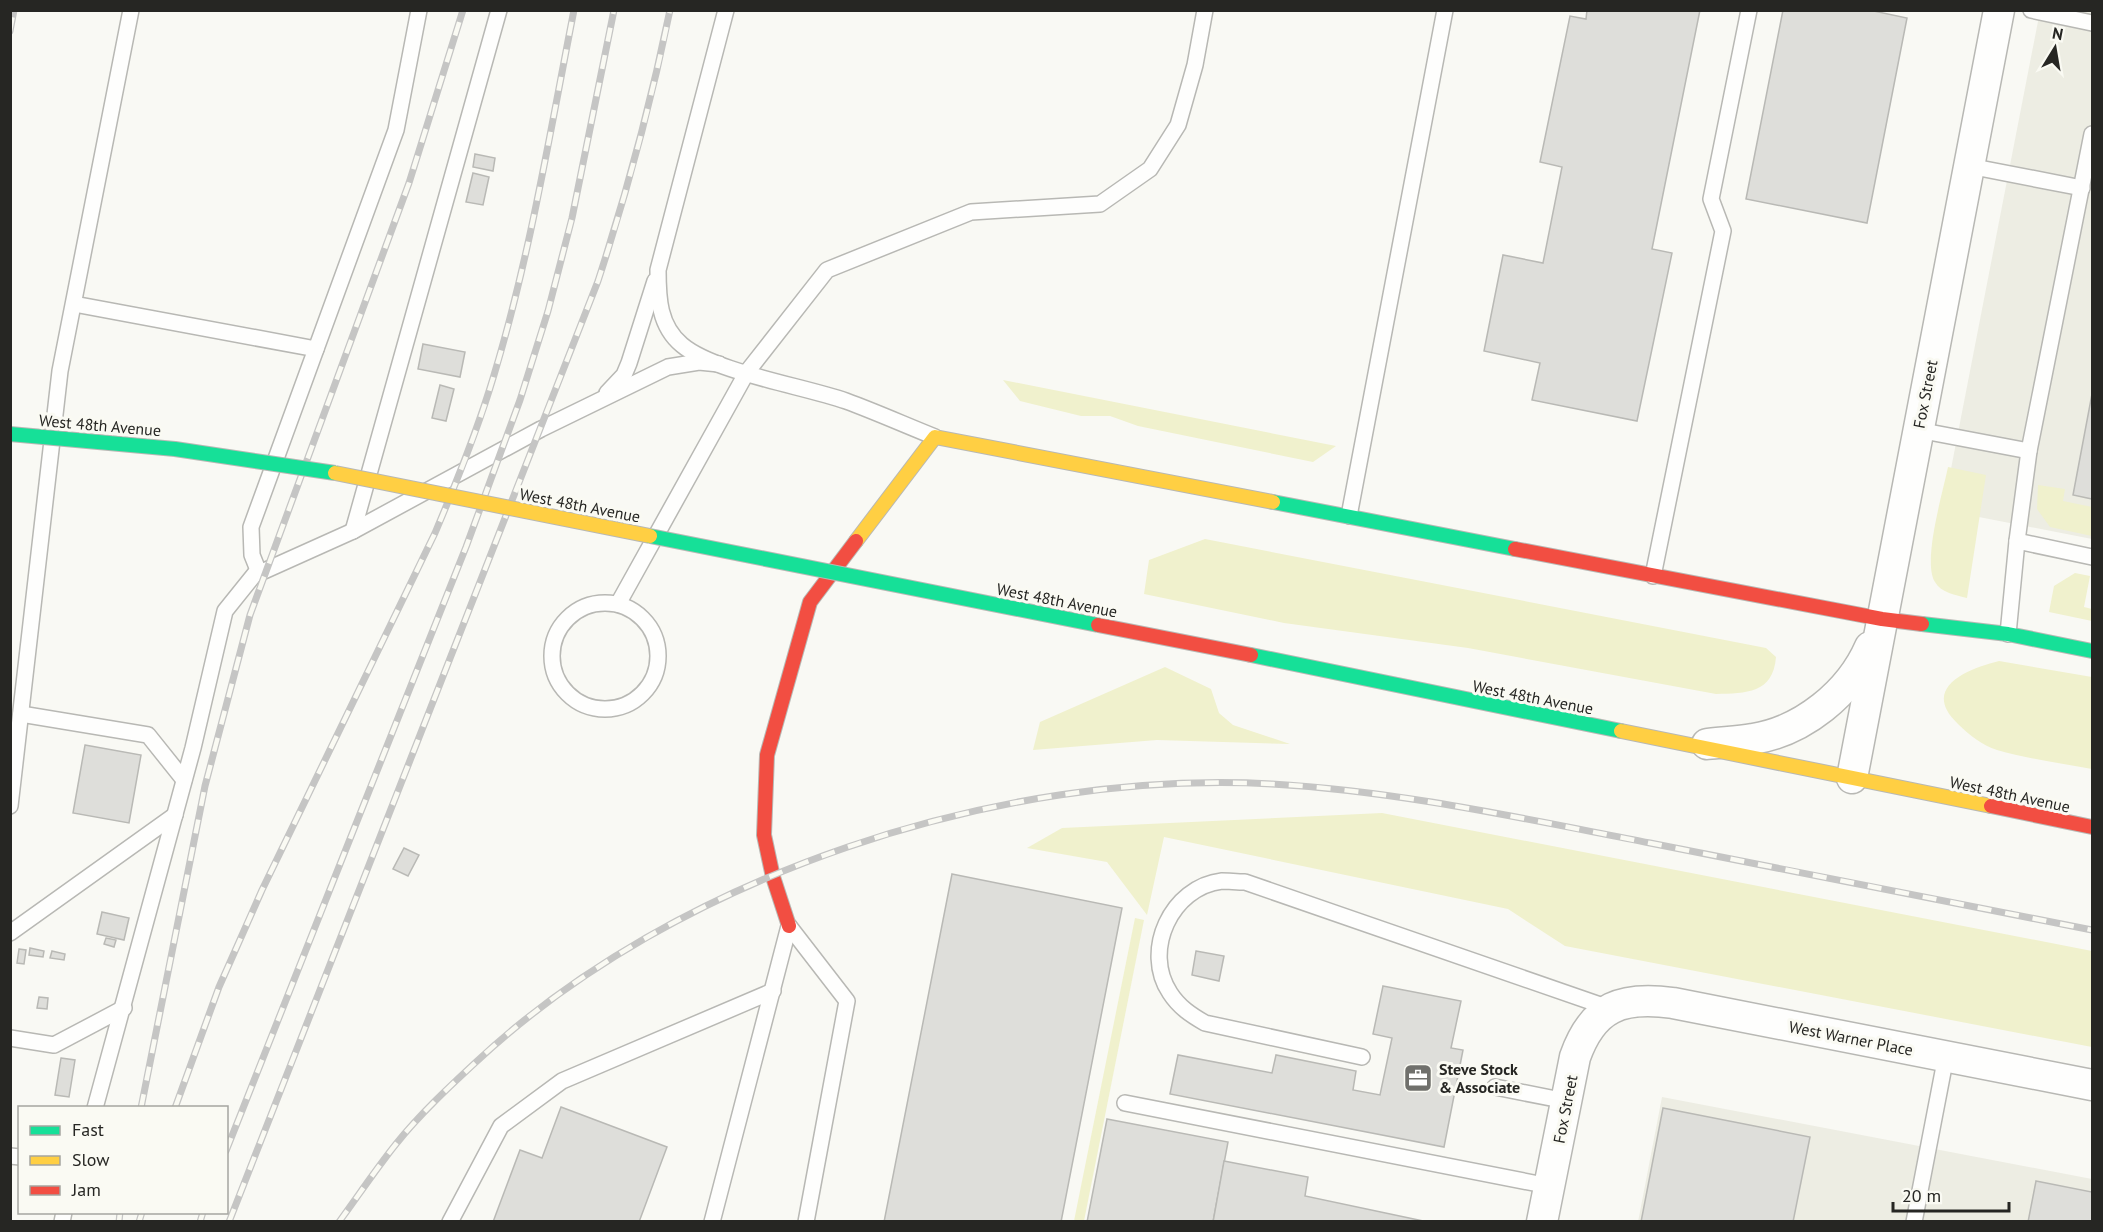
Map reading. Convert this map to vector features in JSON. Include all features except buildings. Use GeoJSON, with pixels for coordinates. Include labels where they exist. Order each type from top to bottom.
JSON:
{"type":"FeatureCollection","features":[{"type":"Feature","properties":{"kind":"street","name":"Fox Street"},"geometry":{"type":"LineString","coordinates":[[1852,778],[1999,10]]}},
{"type":"Feature","properties":{"kind":"street","name":"West 48th Avenue"},"geometry":{"type":"LineString","coordinates":[[10,434],[133,443],[259,460],[339,474],[2092,827]]}},
{"type":"Feature","properties":{"kind":"street"},"geometry":{"type":"LineString","coordinates":[[789,926],[773,877],[764,835],[764,793],[767,755],[776,717],[810,602],[935,437],[1882,619],[2008,634],[2092,651]]}},
{"type":"Feature","properties":{"kind":"street"},"geometry":{"type":"LineString","coordinates":[[1690,745],[1755,739],[1805,720],[1827,704],[1850,680],[1868,652],[1882,619]]}},
{"type":"Feature","properties":{"kind":"street","name":"West Warner Place"},"geometry":{"type":"LineString","coordinates":[[1609,1008],[1649,1000],[1673,1003],[2092,1085]]}},
{"type":"Feature","properties":{"kind":"street","name":"Fox Street"},"geometry":{"type":"LineString","coordinates":[[1542,1221],[1566,1101],[1582,1037],[1609,1008]]}},
{"type":"Feature","properties":{"kind":"lane"},"geometry":{"type":"LineString","coordinates":[[10,806],[60,371],[131,10]]}},
{"type":"Feature","properties":{"kind":"lane"},"geometry":{"type":"LineString","coordinates":[[258,570],[252,555],[251,527],[396,130],[419,10]]}},
{"type":"Feature","properties":{"kind":"lane"},"geometry":{"type":"LineString","coordinates":[[353,531],[499,10]]}},
{"type":"Feature","properties":{"kind":"lane"},"geometry":{"type":"LineString","coordinates":[[602,398],[624,375],[629,363],[658,270],[726,10]]}},
{"type":"Feature","properties":{"kind":"lane"},"geometry":{"type":"LineString","coordinates":[[618,604],[747,372],[827,270],[971,212],[1100,204],[1150,168],[1178,125],[1195,65],[1205,10]]}},
{"type":"Feature","properties":{"kind":"lane"},"geometry":{"type":"LineString","coordinates":[[1349,516],[1445,10]]}},
{"type":"Feature","properties":{"kind":"lane"},"geometry":{"type":"LineString","coordinates":[[1653,576],[1723,231],[1711,199],[1749,10]]}},
{"type":"Feature","properties":{"kind":"lane"},"geometry":{"type":"LineString","coordinates":[[2031,10],[2092,23]]}},
{"type":"Feature","properties":{"kind":"lane"},"geometry":{"type":"LineString","coordinates":[[2008,634],[2029,451],[2092,134]]}},
{"type":"Feature","properties":{"kind":"lane"},"geometry":{"type":"LineString","coordinates":[[1969,166],[2082,188]]}},
{"type":"Feature","properties":{"kind":"lane"},"geometry":{"type":"LineString","coordinates":[[658,270],[661,311],[666,327],[682,345],[719,364]]}},
{"type":"Feature","properties":{"kind":"lane"},"geometry":{"type":"LineString","coordinates":[[74,304],[316,349]]}},
{"type":"Feature","properties":{"kind":"lane"},"geometry":{"type":"LineString","coordinates":[[258,570],[264,571],[353,531],[602,398],[668,367],[699,362],[719,364],[846,401],[935,437]]}},
{"type":"Feature","properties":{"kind":"lane"},"geometry":{"type":"LineString","coordinates":[[1918,430],[2029,451]]}},
{"type":"Feature","properties":{"kind":"lane"},"geometry":{"type":"LineString","coordinates":[[2017,541],[2092,556]]}},
{"type":"Feature","properties":{"kind":"lane"},"geometry":{"type":"LineString","coordinates":[[95,1106],[175,815],[225,611],[258,570]]}},
{"type":"Feature","properties":{"kind":"lane"},"geometry":{"type":"LineString","coordinates":[[600,602],[618,604],[634,611],[648,623],[656,639],[659,657],[656,674],[647,690],[624,705],[598,709],[581,704],[561,685],[551,662],[552,644],[558,629],[569,616],[583,606],[600,602]]}},
{"type":"Feature","properties":{"kind":"lane"},"geometry":{"type":"LineString","coordinates":[[21,714],[148,735],[184,780]]}},
{"type":"Feature","properties":{"kind":"lane"},"geometry":{"type":"LineString","coordinates":[[10,933],[175,815]]}},
{"type":"Feature","properties":{"kind":"lane"},"geometry":{"type":"LineString","coordinates":[[1362,1056],[1205,1023],[1184,1010],[1169,992],[1160,970],[1159,946],[1165,923],[1179,904],[1198,889],[1220,881],[1245,882],[1609,1008]]}},
{"type":"Feature","properties":{"kind":"lane"},"geometry":{"type":"LineString","coordinates":[[712,1221],[789,926]]}},
{"type":"Feature","properties":{"kind":"lane"},"geometry":{"type":"LineString","coordinates":[[789,926],[848,1001],[806,1221]]}},
{"type":"Feature","properties":{"kind":"lane"},"geometry":{"type":"LineString","coordinates":[[450,1221],[501,1126],[562,1081],[773,991]]}},
{"type":"Feature","properties":{"kind":"lane"},"geometry":{"type":"LineString","coordinates":[[10,1038],[54,1044],[124,1008]]}},
{"type":"Feature","properties":{"kind":"lane"},"geometry":{"type":"LineString","coordinates":[[1914,1221],[1946,1056]]}},
{"type":"Feature","properties":{"kind":"lane"},"geometry":{"type":"LineString","coordinates":[[1495,1088],[1566,1101]]}},
{"type":"Feature","properties":{"kind":"lane"},"geometry":{"type":"LineString","coordinates":[[1125,1103],[1549,1186]]}},
{"type":"Feature","properties":{"kind":"shaded area"},"geometry":{"type":"Polygon","coordinates":[[[2040,11],[2092,11],[2092,539],[1943,510],[2040,11]]]}},
{"type":"Feature","properties":{"kind":"shaded area"},"geometry":{"type":"Polygon","coordinates":[[[1662,1097],[2092,1179],[2092,1221],[1638,1222],[1662,1097]]]}},
{"type":"Feature","properties":{"kind":"green space"},"geometry":{"type":"Polygon","coordinates":[[[1003,380],[1336,446],[1313,462],[1138,426],[1110,416],[1081,416],[1020,401],[1003,380]]]}},
{"type":"Feature","properties":{"kind":"green space"},"geometry":{"type":"Polygon","coordinates":[[[1948,467],[1986,475],[1967,598],[1941,589],[1935,582],[1932,572],[1932,543],[1948,467]]]}},
{"type":"Feature","properties":{"kind":"green space"},"geometry":{"type":"Polygon","coordinates":[[[2038,485],[2065,489],[2063,501],[2092,507],[2092,536],[2050,527],[2037,509],[2038,485]]]}},
{"type":"Feature","properties":{"kind":"green space"},"geometry":{"type":"Polygon","coordinates":[[[1205,539],[1766,648],[1776,657],[1774,669],[1764,685],[1756,689],[1747,692],[1716,694],[1468,648],[1284,623],[1144,594],[1149,560],[1205,539]]]}},
{"type":"Feature","properties":{"kind":"green space"},"geometry":{"type":"Polygon","coordinates":[[[2075,573],[2090,576],[2084,607],[2092,609],[2092,621],[2049,612],[2054,586],[2075,573]]]}},
{"type":"Feature","properties":{"kind":"green space"},"geometry":{"type":"Polygon","coordinates":[[[1999,661],[2092,677],[2092,769],[1997,750],[1976,739],[1958,724],[1948,711],[1944,700],[1946,690],[1962,675],[1999,661]]]}},
{"type":"Feature","properties":{"kind":"green space"},"geometry":{"type":"Polygon","coordinates":[[[1165,667],[1211,689],[1219,713],[1233,725],[1290,744],[1157,740],[1033,750],[1040,722],[1165,667]]]}},
{"type":"Feature","properties":{"kind":"green space"},"geometry":{"type":"Polygon","coordinates":[[[1382,813],[2092,951],[2092,1047],[1565,946],[1508,909],[1164,837],[1147,915],[1107,862],[1027,848],[1062,828],[1382,813]]]}},
{"type":"Feature","properties":{"kind":"green space"},"geometry":{"type":"Polygon","coordinates":[[[1135,918],[1144,920],[1084,1221],[1074,1221],[1135,918]]]}},
{"type":"Feature","properties":{"kind":"railway"},"geometry":{"type":"LineString","coordinates":[[10,31],[14,10]]}},
{"type":"Feature","properties":{"kind":"railway"},"geometry":{"type":"LineString","coordinates":[[141,1106],[205,786],[250,615],[409,183],[463,10]]}},
{"type":"Feature","properties":{"kind":"railway"},"geometry":{"type":"LineString","coordinates":[[176,1106],[219,987],[262,890],[435,533],[474,435],[494,375],[518,285],[574,10]]}},
{"type":"Feature","properties":{"kind":"railway"},"geometry":{"type":"LineString","coordinates":[[228,1146],[466,547],[520,400],[548,311],[572,218],[614,10]]}},
{"type":"Feature","properties":{"kind":"railway"},"geometry":{"type":"LineString","coordinates":[[229,1222],[598,281],[638,147],[670,10]]}},
{"type":"Feature","properties":{"kind":"railway"},"geometry":{"type":"LineString","coordinates":[[339,1222],[405,1133],[476,1062],[556,996],[646,938],[744,888],[847,847],[953,816],[1061,795],[1168,784],[1272,784],[1414,799],[2092,930]]}},
{"type":"Feature","properties":{"kind":"railway"},"geometry":{"type":"LineString","coordinates":[[119,1222],[120,1214]]}},
{"type":"Feature","properties":{"kind":"railway"},"geometry":{"type":"LineString","coordinates":[[139,1222],[141,1214]]}},
{"type":"Feature","properties":{"kind":"railway"},"geometry":{"type":"LineString","coordinates":[[200,1222],[202,1214]]}},
{"type":"Feature","properties":{"kind":"traffic: fast"},"geometry":{"type":"LineString","coordinates":[[10,434],[175,449],[335,473]]}},
{"type":"Feature","properties":{"kind":"traffic: fast"},"geometry":{"type":"LineString","coordinates":[[1273,502],[1515,549]]}},
{"type":"Feature","properties":{"kind":"traffic: fast"},"geometry":{"type":"LineString","coordinates":[[650,536],[1098,625]]}},
{"type":"Feature","properties":{"kind":"traffic: fast"},"geometry":{"type":"LineString","coordinates":[[1922,624],[2008,634],[2092,651]]}},
{"type":"Feature","properties":{"kind":"traffic: fast"},"geometry":{"type":"LineString","coordinates":[[1251,655],[1621,731]]}},
{"type":"Feature","properties":{"kind":"traffic: slow"},"geometry":{"type":"LineString","coordinates":[[856,541],[935,437],[1273,502]]}},
{"type":"Feature","properties":{"kind":"traffic: slow"},"geometry":{"type":"LineString","coordinates":[[335,473],[650,536]]}},
{"type":"Feature","properties":{"kind":"traffic: slow"},"geometry":{"type":"LineString","coordinates":[[1621,731],[1991,806]]}},
{"type":"Feature","properties":{"kind":"traffic: jam"},"geometry":{"type":"LineString","coordinates":[[789,926],[773,877],[764,835],[767,755],[810,602],[856,541]]}},
{"type":"Feature","properties":{"kind":"traffic: jam"},"geometry":{"type":"LineString","coordinates":[[1515,549],[1882,619],[1922,624]]}},
{"type":"Feature","properties":{"kind":"traffic: jam"},"geometry":{"type":"LineString","coordinates":[[1098,625],[1251,655]]}},
{"type":"Feature","properties":{"kind":"traffic: jam"},"geometry":{"type":"LineString","coordinates":[[1991,806],[2092,827]]}},
{"type":"Feature","properties":{"kind":"place","name":"Steve Stock & Associate"},"geometry":{"type":"Point","coordinates":[1418,1078]}}]}
